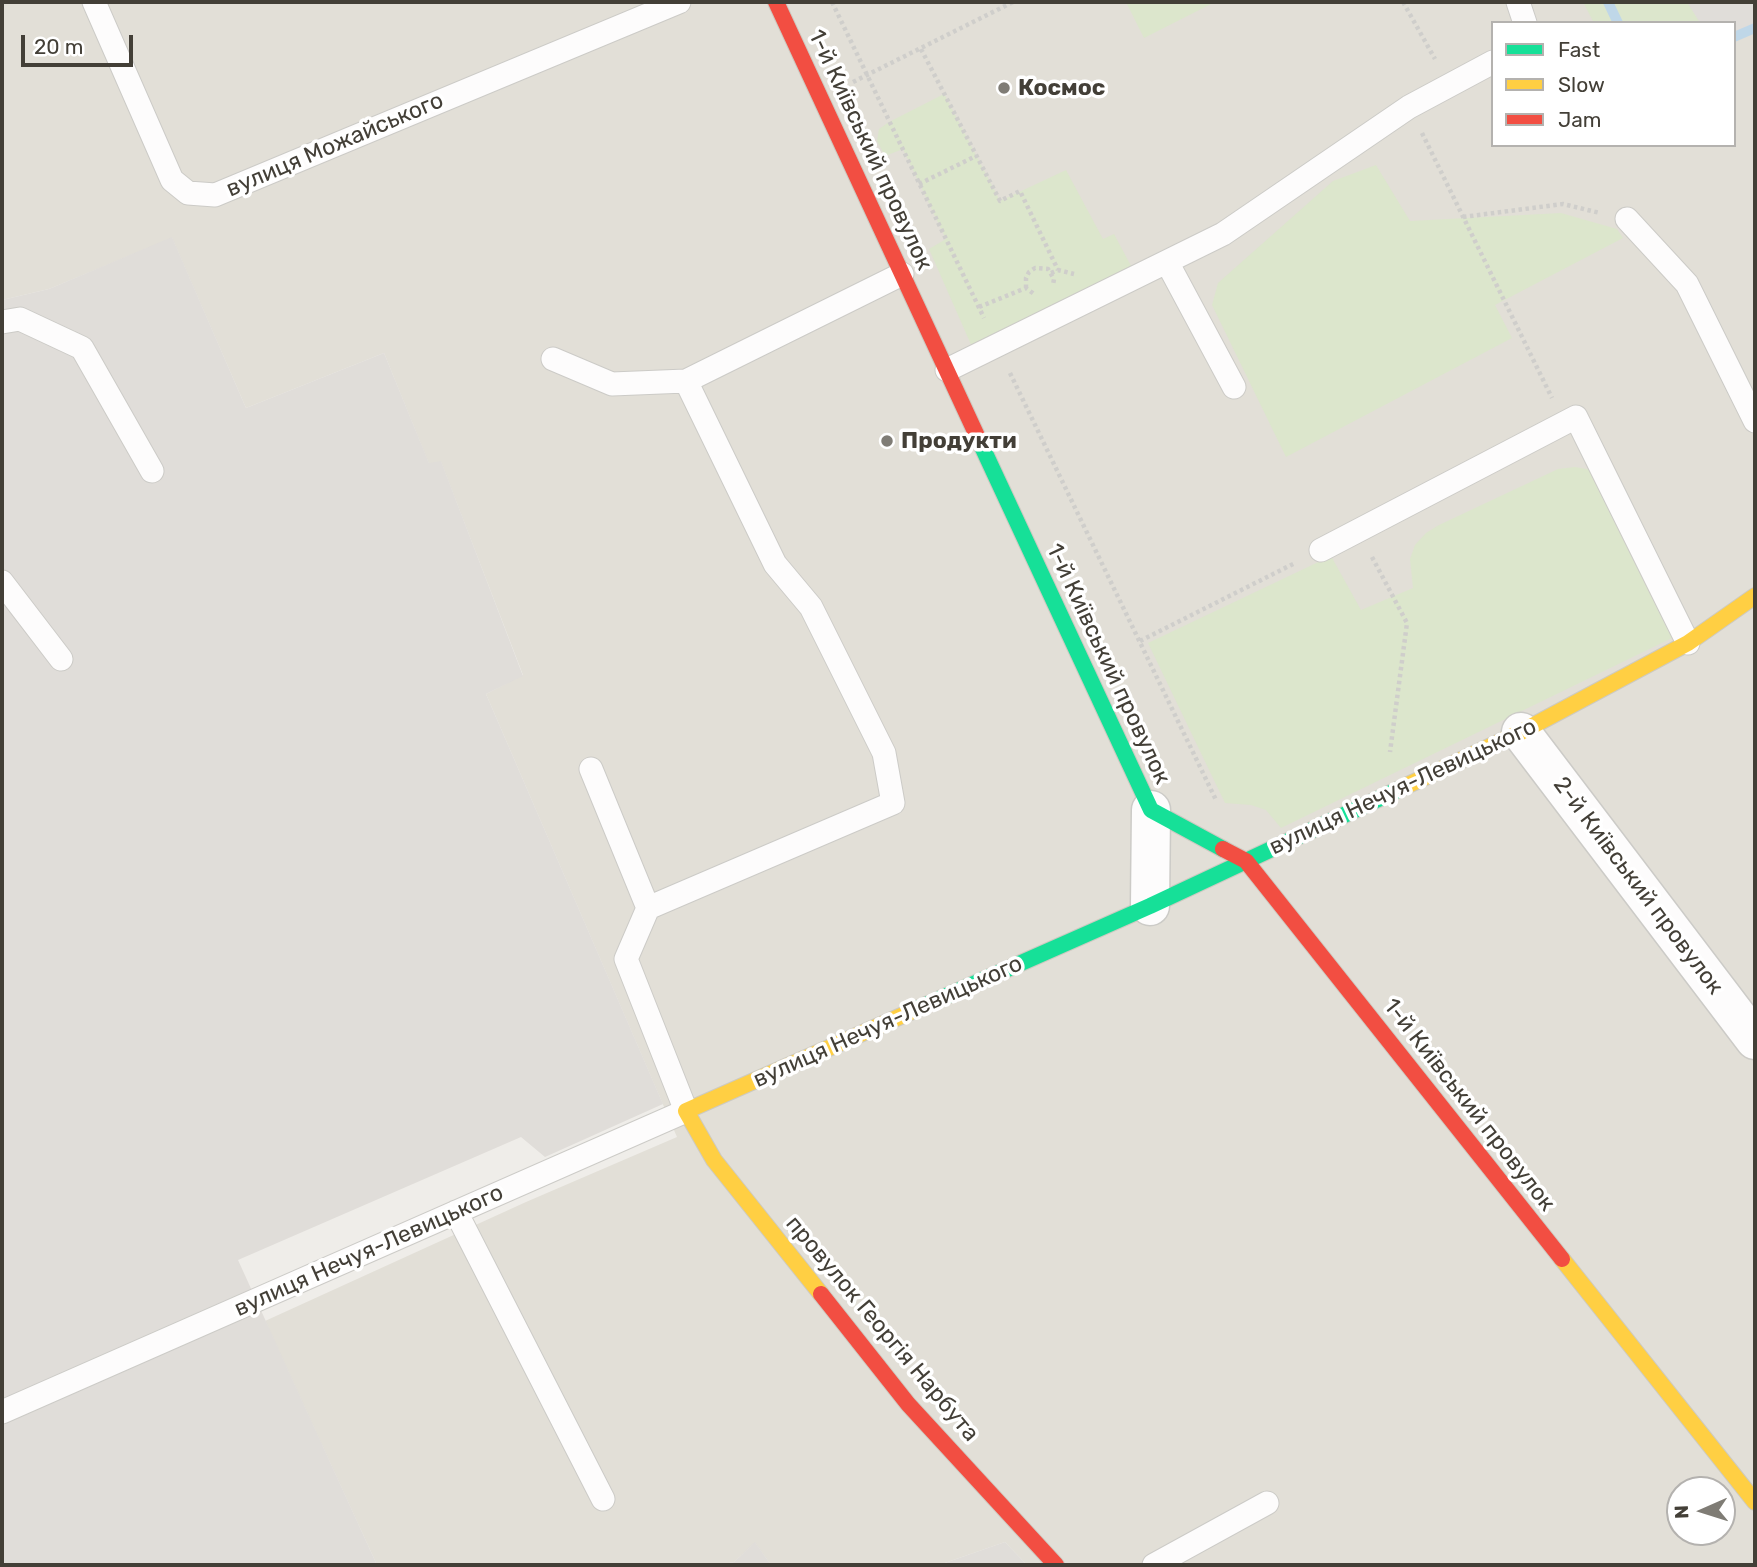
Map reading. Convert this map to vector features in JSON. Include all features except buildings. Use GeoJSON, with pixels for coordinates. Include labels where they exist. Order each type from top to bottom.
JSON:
{"type":"FeatureCollection","features":[{"type":"Feature","properties":{"kind":"street","name":"1-й Київський провулок"},"geometry":{"type":"LineString","coordinates":[[776,2],[1151,810],[1246,861],[1755,1502]]}},
{"type":"Feature","properties":{"kind":"street","name":"вулиця Нечуя-Левицького"},"geometry":{"type":"LineString","coordinates":[[686,1111],[1150,906],[1521,732],[1688,643],[1755,596]]}},
{"type":"Feature","properties":{"kind":"street","name":"2-й Київський провулок"},"geometry":{"type":"LineString","coordinates":[[1521,732],[1755,1040]]}},
{"type":"Feature","properties":{"kind":"street"},"geometry":{"type":"LineString","coordinates":[[1150,906],[1151,810]]}},
{"type":"Feature","properties":{"kind":"street","name":"провулок Георгія Нарбута"},"geometry":{"type":"LineString","coordinates":[[686,1111],[714,1160],[908,1404],[1056,1565]]}},
{"type":"Feature","properties":{"kind":"lane","name":"вулиця Можайського"},"geometry":{"type":"LineString","coordinates":[[94,2],[172,180],[188,193],[215,195],[679,2]]}},
{"type":"Feature","properties":{"kind":"lane"},"geometry":{"type":"LineString","coordinates":[[1518,2],[1524,21]]}},
{"type":"Feature","properties":{"kind":"lane"},"geometry":{"type":"LineString","coordinates":[[947,370],[1223,234],[1409,107],[1491,63]]}},
{"type":"Feature","properties":{"kind":"lane"},"geometry":{"type":"LineString","coordinates":[[1627,219],[1686,284],[1755,421]]}},
{"type":"Feature","properties":{"kind":"lane"},"geometry":{"type":"LineString","coordinates":[[1167,262],[1234,387]]}},
{"type":"Feature","properties":{"kind":"lane"},"geometry":{"type":"LineString","coordinates":[[554,359],[612,384],[685,381],[902,274]]}},
{"type":"Feature","properties":{"kind":"lane"},"geometry":{"type":"LineString","coordinates":[[2,322],[20,319],[82,348],[152,471]]}},
{"type":"Feature","properties":{"kind":"lane"},"geometry":{"type":"LineString","coordinates":[[685,381],[775,564],[811,607],[884,753],[893,803],[648,908],[626,959],[686,1111]]}},
{"type":"Feature","properties":{"kind":"lane"},"geometry":{"type":"LineString","coordinates":[[1321,550],[1576,417],[1688,643]]}},
{"type":"Feature","properties":{"kind":"lane"},"geometry":{"type":"LineString","coordinates":[[2,582],[61,659]]}},
{"type":"Feature","properties":{"kind":"lane"},"geometry":{"type":"LineString","coordinates":[[591,769],[648,908]]}},
{"type":"Feature","properties":{"kind":"lane","name":"вулиця Нечуя-Левицького"},"geometry":{"type":"LineString","coordinates":[[2,1412],[686,1111]]}},
{"type":"Feature","properties":{"kind":"lane"},"geometry":{"type":"LineString","coordinates":[[456,1212],[603,1499]]}},
{"type":"Feature","properties":{"kind":"lane"},"geometry":{"type":"LineString","coordinates":[[1154,1565],[1267,1503]]}},
{"type":"Feature","properties":{"kind":"path"},"geometry":{"type":"LineString","coordinates":[[832,2],[1216,801]]}},
{"type":"Feature","properties":{"kind":"path"},"geometry":{"type":"LineString","coordinates":[[821,99],[1013,2]]}},
{"type":"Feature","properties":{"kind":"path"},"geometry":{"type":"LineString","coordinates":[[1403,2],[1449,85]]}},
{"type":"Feature","properties":{"kind":"path"},"geometry":{"type":"LineString","coordinates":[[920,48],[1000,201],[1020,191],[1058,270]]}},
{"type":"Feature","properties":{"kind":"path"},"geometry":{"type":"LineString","coordinates":[[1409,107],[1564,424]]}},
{"type":"Feature","properties":{"kind":"path"},"geometry":{"type":"LineString","coordinates":[[919,184],[976,156]]}},
{"type":"Feature","properties":{"kind":"path"},"geometry":{"type":"LineString","coordinates":[[1463,217],[1563,204],[1627,219]]}},
{"type":"Feature","properties":{"kind":"path"},"geometry":{"type":"LineString","coordinates":[[1041,294],[1032,294],[1026,288],[1029,272],[1048,269],[1054,279],[1048,292]]}},
{"type":"Feature","properties":{"kind":"path"},"geometry":{"type":"LineString","coordinates":[[979,307],[1026,288]]}},
{"type":"Feature","properties":{"kind":"path"},"geometry":{"type":"LineString","coordinates":[[1357,531],[1407,623],[1390,754]]}},
{"type":"Feature","properties":{"kind":"path"},"geometry":{"type":"LineString","coordinates":[[1140,642],[1321,550]]}},
{"type":"Feature","properties":{"kind":"shaded area"},"geometry":{"type":"Polygon","coordinates":[[[2,2],[1755,2],[1755,1565],[1027,1565],[1005,1542],[939,1565],[771,1565],[755,1543],[734,1562],[719,1565],[377,1565],[265,1321],[526,1202],[677,1137],[486,694],[523,675],[441,462],[429,464],[384,353],[246,408],[172,238],[49,289],[2,300],[2,2]]]}},
{"type":"Feature","properties":{"kind":"shaded area"},"geometry":{"type":"Polygon","coordinates":[[[1687,2],[1755,2],[1755,28],[1736,36],[1736,21],[1699,21],[1687,2]]]}},
{"type":"Feature","properties":{"kind":"shaded area"},"geometry":{"type":"Polygon","coordinates":[[[172,237],[246,408],[384,353],[429,463],[441,461],[523,676],[486,694],[663,1104],[545,1157],[521,1137],[238,1260],[377,1565],[2,1565],[2,300],[49,289],[172,237]]]}},
{"type":"Feature","properties":{"kind":"shaded area"},"geometry":{"type":"Polygon","coordinates":[[[755,1542],[771,1565],[719,1565],[734,1562],[755,1542]]]}},
{"type":"Feature","properties":{"kind":"shaded area"},"geometry":{"type":"Polygon","coordinates":[[[1005,1542],[1027,1565],[939,1565],[1005,1542]]]}},
{"type":"Feature","properties":{"kind":"green space"},"geometry":{"type":"Polygon","coordinates":[[[1126,2],[1215,2],[1144,38],[1126,2]]]}},
{"type":"Feature","properties":{"kind":"green space"},"geometry":{"type":"Polygon","coordinates":[[[1583,2],[1687,2],[1699,21],[1593,21],[1583,2]]]}},
{"type":"Feature","properties":{"kind":"green space"},"geometry":{"type":"Polygon","coordinates":[[[944,94],[1000,201],[1066,170],[1103,239],[1114,234],[1137,277],[976,356],[929,249],[946,239],[903,149],[885,156],[877,141],[879,129],[944,94]]]}},
{"type":"Feature","properties":{"kind":"green space"},"geometry":{"type":"Polygon","coordinates":[[[1376,165],[1410,221],[1561,213],[1617,229],[1623,238],[1495,305],[1512,338],[1286,457],[1212,305],[1218,283],[1333,181],[1376,165]]]}},
{"type":"Feature","properties":{"kind":"green space"},"geometry":{"type":"Polygon","coordinates":[[[1575,467],[1592,470],[1674,627],[1672,638],[1281,828],[1266,810],[1251,805],[1225,803],[1148,643],[1331,556],[1361,610],[1413,588],[1410,559],[1415,545],[1426,533],[1558,469],[1575,467]]]}},
{"type":"Feature","properties":{"kind":"waterway"},"geometry":{"type":"LineString","coordinates":[[1608,2],[1617,21]]}},
{"type":"Feature","properties":{"kind":"waterway"},"geometry":{"type":"LineString","coordinates":[[1736,36],[1755,28]]}},
{"type":"Feature","properties":{"kind":"traffic: fast"},"geometry":{"type":"LineString","coordinates":[[978,438],[1151,810],[1223,849]]}},
{"type":"Feature","properties":{"kind":"traffic: fast"},"geometry":{"type":"LineString","coordinates":[[917,1009],[1150,906],[1406,786]]}},
{"type":"Feature","properties":{"kind":"traffic: slow"},"geometry":{"type":"LineString","coordinates":[[1406,786],[1521,732],[1688,643],[1755,596]]}},
{"type":"Feature","properties":{"kind":"traffic: slow"},"geometry":{"type":"LineString","coordinates":[[821,1294],[714,1160],[686,1111],[917,1009]]}},
{"type":"Feature","properties":{"kind":"traffic: slow"},"geometry":{"type":"LineString","coordinates":[[1562,1259],[1755,1502]]}},
{"type":"Feature","properties":{"kind":"traffic: jam"},"geometry":{"type":"LineString","coordinates":[[776,2],[978,438]]}},
{"type":"Feature","properties":{"kind":"traffic: jam"},"geometry":{"type":"LineString","coordinates":[[1223,849],[1246,861],[1562,1259]]}},
{"type":"Feature","properties":{"kind":"traffic: jam"},"geometry":{"type":"LineString","coordinates":[[821,1294],[908,1404],[1056,1565]]}},
{"type":"Feature","properties":{"kind":"place","name":"Космос"},"geometry":{"type":"Point","coordinates":[1004,88]}},
{"type":"Feature","properties":{"kind":"place","name":"Продукти"},"geometry":{"type":"Point","coordinates":[887,441]}}]}
